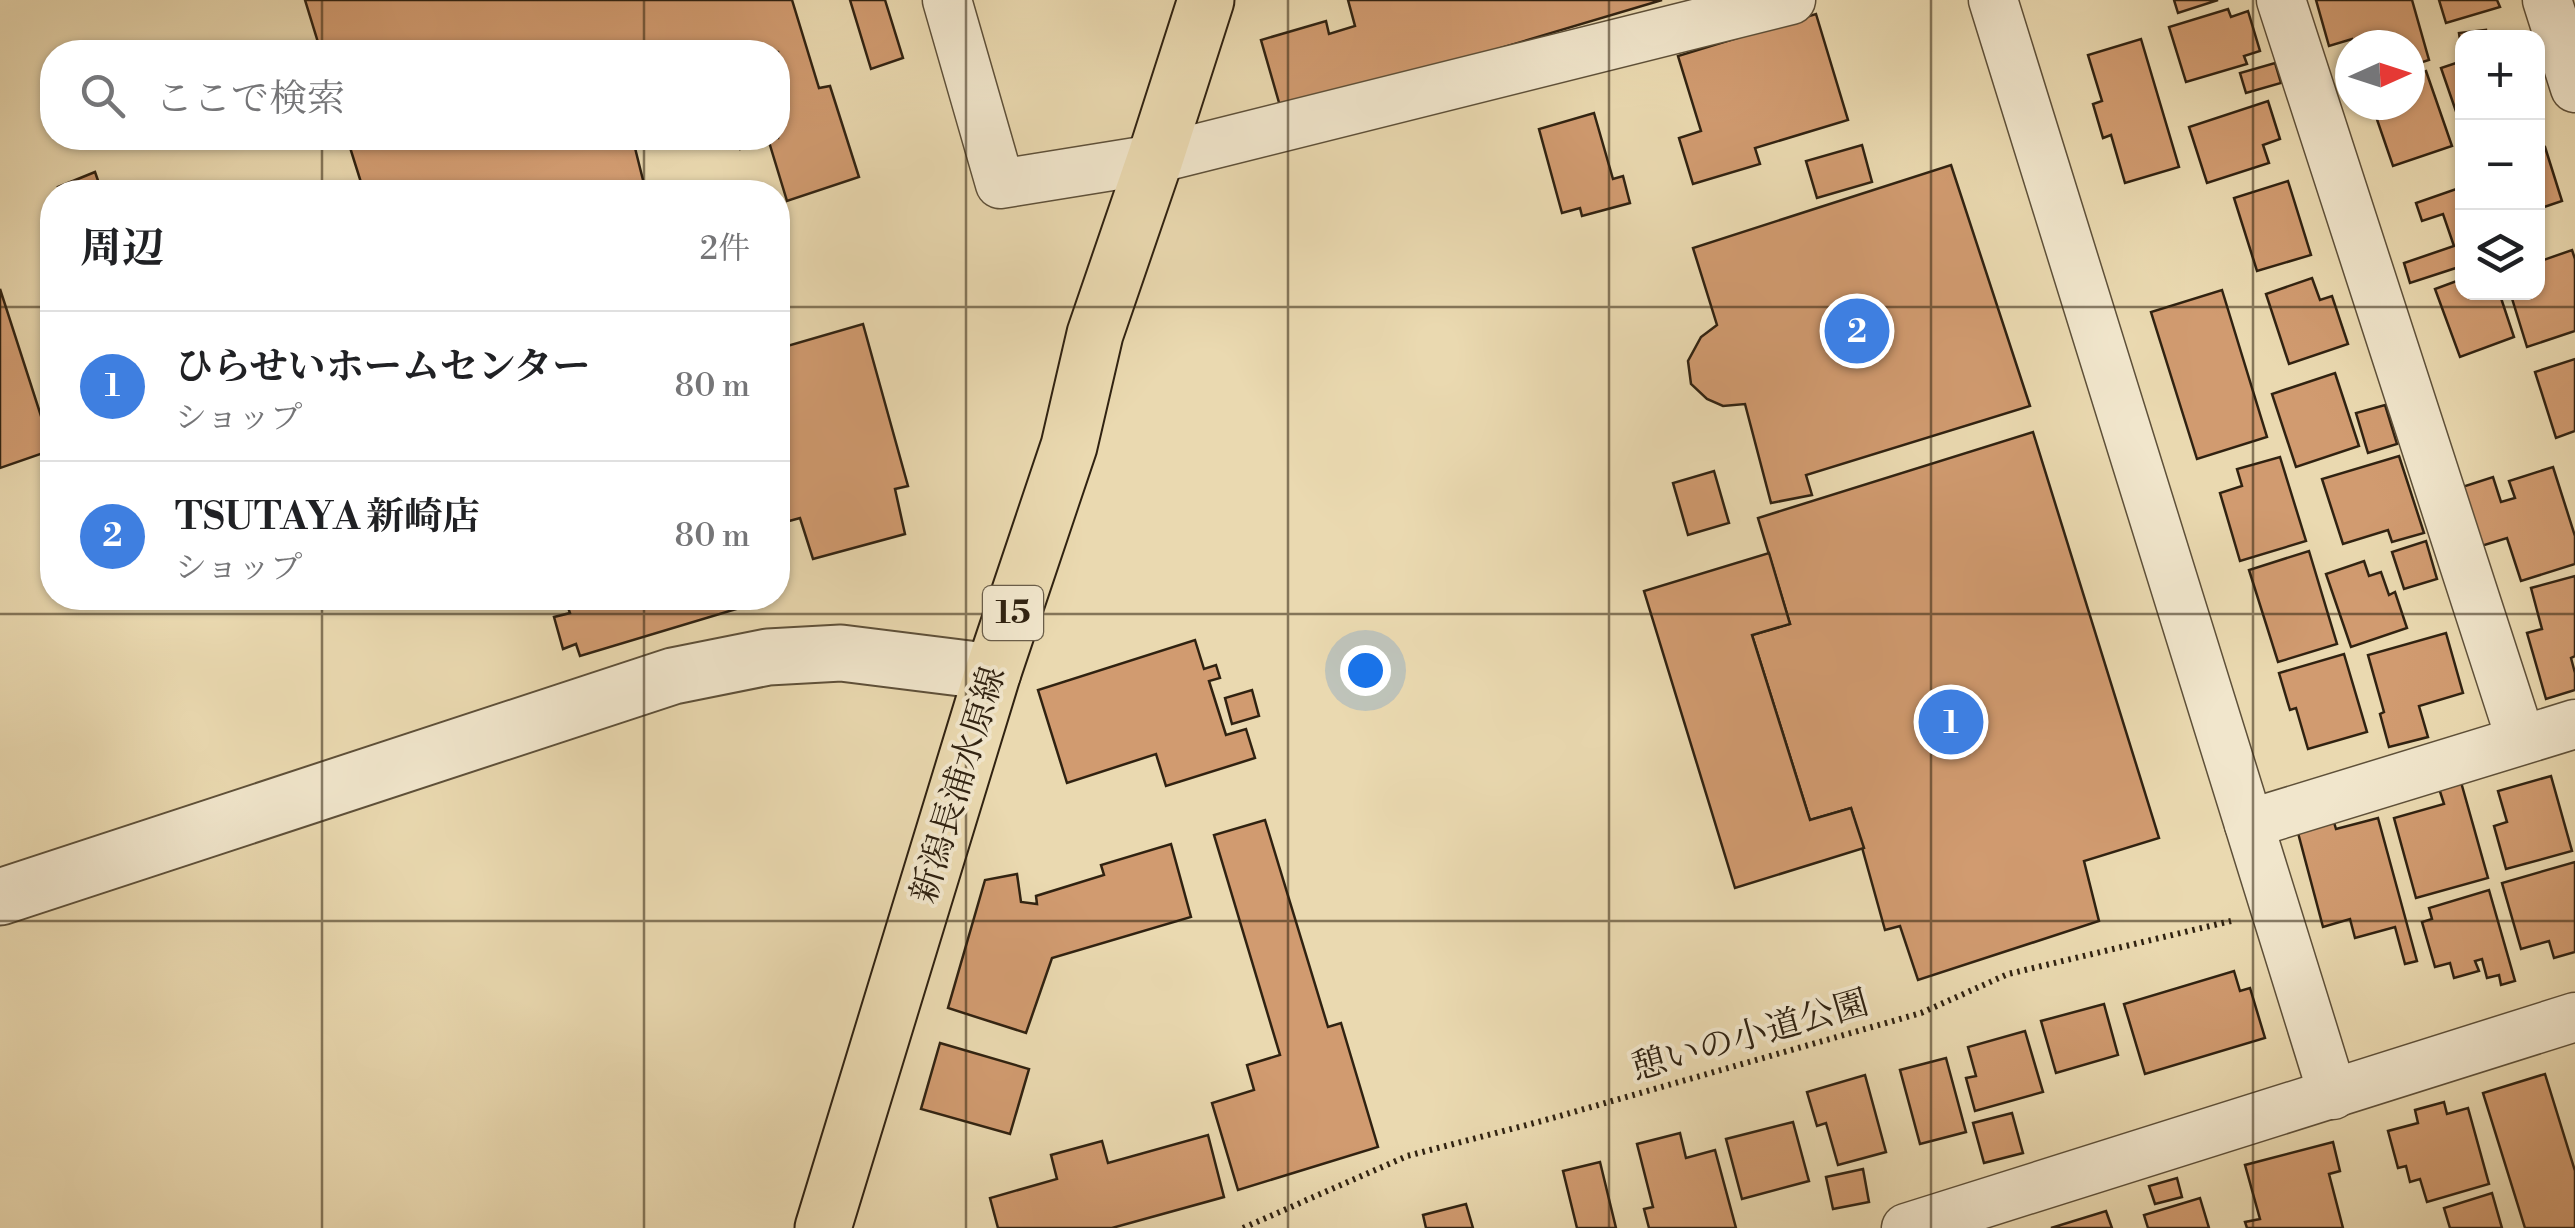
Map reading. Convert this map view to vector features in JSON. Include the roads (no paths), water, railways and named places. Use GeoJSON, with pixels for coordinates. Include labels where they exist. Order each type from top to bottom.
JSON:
{"type":"FeatureCollection","features":[{"type":"Feature","properties":{"kind":"main road","name":"新潟長浦水原線"},"geometry":{"type":"LineString","coordinates":[[823,1228],[993,672],[1069,446],[1094,334],[1206,0]]}},
{"type":"Feature","properties":{"kind":"street"},"geometry":{"type":"LineString","coordinates":[[947,0],[1000,184],[1155,159],[1791,0]]}},
{"type":"Feature","properties":{"kind":"street"},"geometry":{"type":"LineString","coordinates":[[1993,0],[2333,1095]]}},
{"type":"Feature","properties":{"kind":"street"},"geometry":{"type":"LineString","coordinates":[[2281,0],[2521,740]]}},
{"type":"Feature","properties":{"kind":"street"},"geometry":{"type":"LineString","coordinates":[[2547,0],[2575,88]]}},
{"type":"Feature","properties":{"kind":"street"},"geometry":{"type":"LineString","coordinates":[[0,897],[673,676],[768,657],[841,653],[993,672]]}},
{"type":"Feature","properties":{"kind":"street"},"geometry":{"type":"LineString","coordinates":[[2249,824],[2575,724]]}},
{"type":"Feature","properties":{"kind":"street"},"geometry":{"type":"LineString","coordinates":[[1906,1228],[2575,1017]]}},
{"type":"Feature","properties":{"kind":"place","name":"TSUTAYA 新崎店"},"geometry":{"type":"Point","coordinates":[1857,331]}},
{"type":"Feature","properties":{"kind":"place","name":"ひらせいホームセンター"},"geometry":{"type":"Point","coordinates":[1951,722]}}]}
